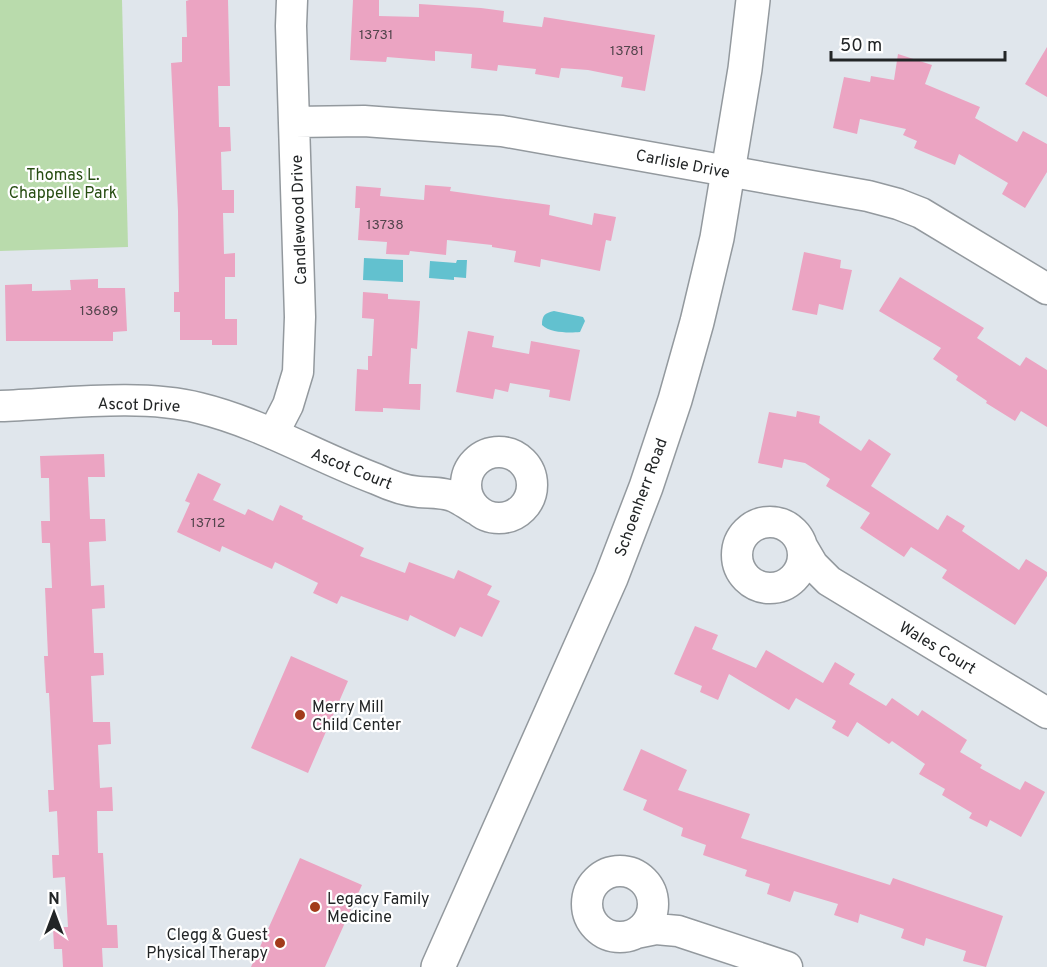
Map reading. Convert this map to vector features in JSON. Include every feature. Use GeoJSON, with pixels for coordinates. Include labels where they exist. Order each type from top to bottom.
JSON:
{"type":"FeatureCollection","features":[{"type":"Feature","properties":{"kind":"main road","name":"Schoenherr Road"},"geometry":{"type":"LineString","coordinates":[[438,967],[611,578],[646,487],[675,400],[717,238],[745,69],[753,0]]}},
{"type":"Feature","properties":{"kind":"street","name":"Candlewood Drive"},"geometry":{"type":"LineString","coordinates":[[273,434],[288,405],[298,372],[300,317],[292,0]]}},
{"type":"Feature","properties":{"kind":"street","name":"Carlisle Drive"},"geometry":{"type":"LineString","coordinates":[[295,122],[364,121],[502,131],[868,196],[921,213],[1047,289]]}},
{"type":"Feature","properties":{"kind":"street","name":"Ascot Drive"},"geometry":{"type":"LineString","coordinates":[[0,406],[141,401],[181,404],[220,414],[273,434]]}},
{"type":"Feature","properties":{"kind":"street","name":"Ascot Court"},"geometry":{"type":"LineString","coordinates":[[273,434],[349,469],[386,483],[417,492],[435,492],[455,497],[495,519],[517,514],[526,506],[533,484],[525,464],[517,457],[496,452],[486,454],[477,460],[470,468],[466,478],[453,487],[435,492]]}},
{"type":"Feature","properties":{"kind":"street"},"geometry":{"type":"LineString","coordinates":[[466,478],[468,499],[475,509]]}},
{"type":"Feature","properties":{"kind":"street","name":"Wales Court"},"geometry":{"type":"LineString","coordinates":[[829,581],[807,580],[776,588],[764,588],[744,576],[739,566],[738,544],[753,526],[773,522],[783,524],[799,538],[802,548],[813,565],[829,581],[1047,713]]}},
{"type":"Feature","properties":{"kind":"street"},"geometry":{"type":"LineString","coordinates":[[786,584],[795,577],[800,569],[803,558],[802,548]]}},
{"type":"Feature","properties":{"kind":"street"},"geometry":{"type":"LineString","coordinates":[[636,933],[644,927],[653,908],[649,888],[642,879],[623,871],[602,876],[588,893],[586,904],[588,916],[594,926],[603,933],[614,937],[625,937],[656,929],[678,931],[787,967]]}},
{"type":"Feature","properties":{"kind":"street"},"geometry":{"type":"LineString","coordinates":[[652,898],[663,915],[678,931]]}},
{"type":"Feature","properties":{"kind":"green space","name":"Thomas L. Chappelle Park"},"geometry":{"type":"Polygon","coordinates":[[[0,0],[122,0],[128,247],[0,251],[0,0]]]}},
{"type":"Feature","properties":{"kind":"water"},"geometry":{"type":"Polygon","coordinates":[[[364,258],[403,260],[403,282],[363,280],[364,258]]]}},
{"type":"Feature","properties":{"kind":"water"},"geometry":{"type":"Polygon","coordinates":[[[457,260],[467,260],[466,278],[454,277],[454,280],[429,278],[430,261],[456,263],[457,260]]]}},
{"type":"Feature","properties":{"kind":"water"},"geometry":{"type":"Polygon","coordinates":[[[554,311],[583,317],[585,321],[580,332],[555,331],[545,328],[542,325],[545,315],[554,311]]]}},
{"type":"Feature","properties":{"kind":"building"},"geometry":{"type":"Polygon","coordinates":[[[228,0],[230,86],[218,86],[219,127],[230,127],[231,151],[221,152],[222,190],[234,190],[234,213],[223,213],[224,254],[235,253],[235,277],[225,277],[225,319],[237,319],[237,345],[212,345],[212,340],[180,340],[180,312],[174,312],[174,292],[179,292],[178,211],[171,63],[182,62],[182,37],[187,37],[186,1],[228,0]]]}},
{"type":"Feature","properties":{"kind":"building"},"geometry":{"type":"Polygon","coordinates":[[[353,0],[379,0],[379,16],[419,17],[419,4],[481,8],[504,11],[503,22],[542,27],[544,17],[655,35],[645,91],[621,87],[623,77],[588,70],[561,68],[559,78],[535,74],[536,69],[498,65],[497,71],[471,68],[472,54],[435,51],[435,61],[387,57],[386,62],[350,60],[353,0]]]}},
{"type":"Feature","properties":{"kind":"building"},"geometry":{"type":"Polygon","coordinates":[[[1047,47],[1047,97],[1025,84],[1047,47]]]}},
{"type":"Feature","properties":{"kind":"building"},"geometry":{"type":"Polygon","coordinates":[[[898,54],[932,65],[925,84],[980,107],[975,118],[1017,142],[1023,131],[1047,144],[1047,172],[1025,208],[1002,194],[1008,183],[959,154],[955,165],[914,148],[917,141],[903,135],[906,129],[860,119],[857,134],[833,128],[844,77],[870,82],[871,76],[894,80],[898,54]]]}},
{"type":"Feature","properties":{"kind":"building"},"geometry":{"type":"Polygon","coordinates":[[[425,185],[451,187],[450,191],[550,205],[549,215],[592,225],[594,213],[616,217],[611,241],[606,240],[600,271],[541,259],[540,267],[514,262],[516,251],[492,247],[492,245],[447,240],[446,255],[410,251],[409,255],[386,254],[387,242],[358,240],[360,208],[355,208],[356,186],[381,188],[380,196],[424,200],[425,185]]]}},
{"type":"Feature","properties":{"kind":"building"},"geometry":{"type":"Polygon","coordinates":[[[804,252],[841,260],[840,268],[852,270],[843,310],[819,304],[817,315],[792,310],[804,252]]]}},
{"type":"Feature","properties":{"kind":"building"},"geometry":{"type":"Polygon","coordinates":[[[900,277],[984,328],[977,338],[1020,366],[1026,357],[1047,370],[1047,427],[1021,411],[1015,421],[986,403],[987,401],[956,380],[958,376],[933,359],[941,348],[879,311],[900,277]]]}},
{"type":"Feature","properties":{"kind":"building"},"geometry":{"type":"Polygon","coordinates":[[[98,279],[98,288],[125,288],[127,331],[113,332],[113,341],[6,341],[5,285],[32,284],[32,291],[71,290],[70,280],[98,279]]]}},
{"type":"Feature","properties":{"kind":"building"},"geometry":{"type":"Polygon","coordinates":[[[363,292],[388,294],[388,299],[420,301],[417,349],[411,348],[409,384],[421,384],[420,410],[383,408],[383,412],[355,411],[357,369],[368,370],[368,356],[372,356],[374,319],[362,318],[363,292]]]}},
{"type":"Feature","properties":{"kind":"building"},"geometry":{"type":"Polygon","coordinates":[[[468,331],[494,336],[492,347],[529,354],[531,341],[580,350],[570,401],[549,397],[550,390],[510,383],[508,392],[495,389],[493,399],[456,392],[468,331]]]}},
{"type":"Feature","properties":{"kind":"building"},"geometry":{"type":"Polygon","coordinates":[[[797,411],[820,416],[819,423],[861,451],[869,439],[891,454],[871,486],[938,530],[947,515],[965,526],[962,531],[1019,570],[1026,559],[1047,572],[1047,576],[1015,625],[942,578],[947,570],[911,547],[904,557],[860,528],[870,513],[826,486],[830,479],[805,463],[784,459],[782,468],[758,463],[769,412],[796,417],[797,411]]]}},
{"type":"Feature","properties":{"kind":"building"},"geometry":{"type":"Polygon","coordinates":[[[104,454],[105,477],[88,477],[90,519],[105,519],[106,541],[89,542],[91,586],[104,585],[105,608],[92,609],[94,653],[103,653],[104,675],[91,676],[93,722],[110,722],[111,744],[98,745],[100,788],[112,787],[113,811],[97,811],[98,853],[103,853],[107,925],[117,925],[118,948],[102,948],[103,967],[63,967],[62,949],[54,949],[53,927],[68,927],[65,877],[53,878],[52,855],[59,855],[57,811],[49,812],[48,790],[54,790],[49,693],[46,693],[44,656],[48,656],[45,588],[52,588],[50,543],[42,543],[41,521],[50,521],[49,478],[41,478],[40,456],[104,454]]]}},
{"type":"Feature","properties":{"kind":"building"},"geometry":{"type":"Polygon","coordinates":[[[198,473],[221,484],[213,500],[245,515],[248,509],[273,521],[280,505],[303,516],[302,519],[364,548],[360,556],[405,573],[409,562],[454,579],[458,570],[492,586],[487,595],[500,601],[482,637],[460,627],[455,637],[410,615],[408,621],[341,596],[337,604],[313,593],[318,583],[275,562],[272,569],[222,546],[220,552],[177,532],[190,503],[185,501],[198,473]]]}},
{"type":"Feature","properties":{"kind":"building"},"geometry":{"type":"Polygon","coordinates":[[[695,626],[718,635],[712,649],[756,668],[766,650],[823,683],[835,662],[855,674],[849,684],[886,706],[892,698],[918,716],[922,710],[967,740],[960,752],[982,765],[980,768],[1020,790],[1025,781],[1045,792],[1021,837],[990,820],[987,827],[969,818],[972,813],[942,795],[945,789],[919,774],[925,764],[892,741],[889,744],[857,722],[848,737],[832,728],[836,721],[796,698],[789,710],[729,674],[718,700],[700,692],[702,686],[674,674],[695,626]]]}},
{"type":"Feature","properties":{"kind":"building","name":"Merry Mill Child Center"},"geometry":{"type":"Polygon","coordinates":[[[291,656],[348,681],[308,773],[251,748],[291,656]]]}},
{"type":"Feature","properties":{"kind":"building"},"geometry":{"type":"Polygon","coordinates":[[[641,749],[687,770],[678,790],[750,814],[741,838],[890,885],[893,878],[1003,916],[986,967],[963,961],[966,951],[926,938],[924,946],[901,938],[904,929],[860,914],[858,923],[834,915],[838,904],[794,891],[790,902],[767,894],[770,884],[745,876],[747,870],[703,855],[706,845],[681,836],[683,828],[643,810],[647,800],[623,790],[641,749]]]}},
{"type":"Feature","properties":{"kind":"building","name":"Legacy Family Medicine"},"geometry":{"type":"Polygon","coordinates":[[[300,858],[362,885],[325,967],[251,967],[300,858]]]}},
{"type":"Feature","properties":{"kind":"place","name":"Merry Mill Child Center"},"geometry":{"type":"Point","coordinates":[300,715]}},
{"type":"Feature","properties":{"kind":"place","name":"Legacy Family Medicine"},"geometry":{"type":"Point","coordinates":[315,907]}},
{"type":"Feature","properties":{"kind":"place","name":"Clegg & Guest Physical Therapy"},"geometry":{"type":"Point","coordinates":[280,943]}}]}
